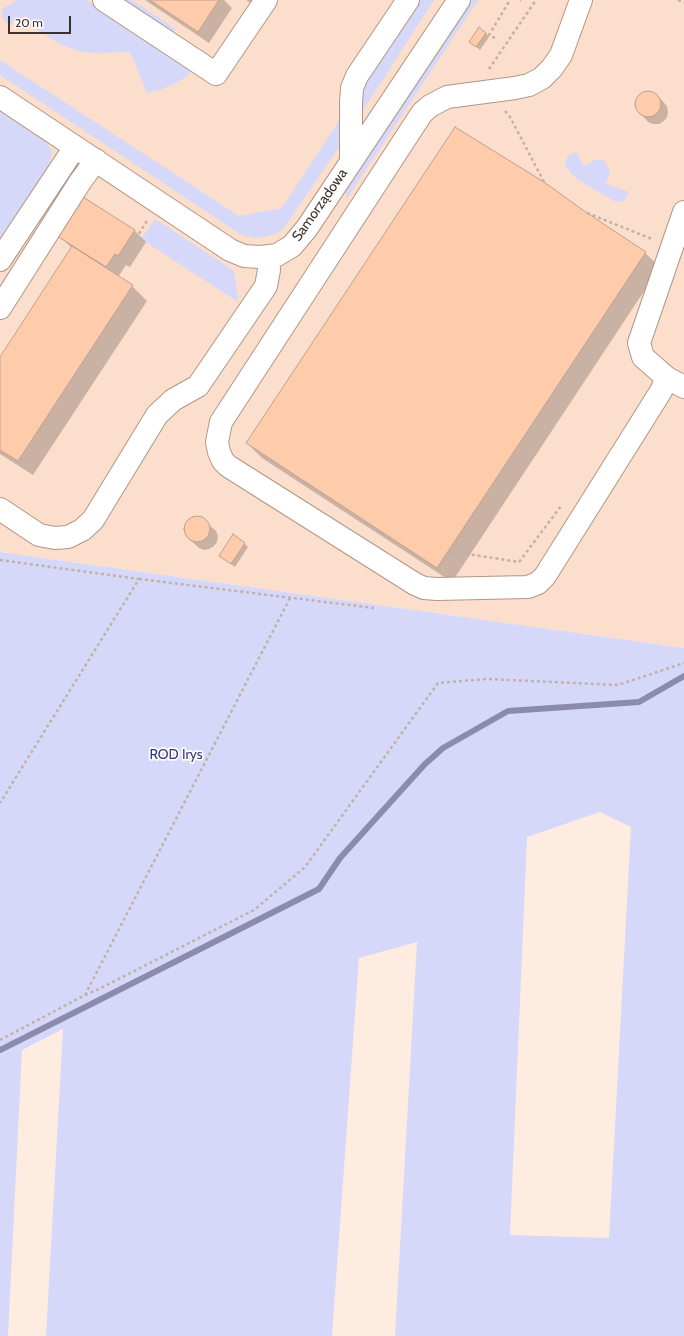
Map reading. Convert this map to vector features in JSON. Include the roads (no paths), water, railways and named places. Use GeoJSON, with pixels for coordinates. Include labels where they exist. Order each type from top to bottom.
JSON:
{"type":"FeatureCollection","features":[{"type":"Feature","properties":{"kind":"street"},"geometry":{"type":"LineString","coordinates":[[104,0],[216,74],[266,0]]}},
{"type":"Feature","properties":{"kind":"street"},"geometry":{"type":"LineString","coordinates":[[351,161],[352,88],[358,76],[408,0]]}},
{"type":"Feature","properties":{"kind":"street","name":"Samorządowa"},"geometry":{"type":"LineString","coordinates":[[0,97],[230,250],[244,256],[260,257],[276,255],[292,246],[307,228],[459,0]]}},
{"type":"Feature","properties":{"kind":"street"},"geometry":{"type":"LineString","coordinates":[[581,0],[561,55],[552,68],[542,78],[529,85],[515,88],[447,97],[430,106],[422,113],[221,422],[218,438],[219,452],[222,461],[415,584],[424,588],[528,587],[538,583],[553,563],[661,391],[676,382],[643,357],[640,343],[684,212]]}},
{"type":"Feature","properties":{"kind":"street"},"geometry":{"type":"LineString","coordinates":[[0,260],[75,147]]}},
{"type":"Feature","properties":{"kind":"street"},"geometry":{"type":"LineString","coordinates":[[0,308],[80,182],[96,160]]}},
{"type":"Feature","properties":{"kind":"street"},"geometry":{"type":"LineString","coordinates":[[323,203],[352,221]]}},
{"type":"Feature","properties":{"kind":"street"},"geometry":{"type":"LineString","coordinates":[[0,509],[39,535],[55,538],[68,537],[82,530],[93,520],[157,415],[174,400],[198,386],[266,286],[269,270],[268,256]]}},
{"type":"Feature","properties":{"kind":"waterway"},"geometry":{"type":"LineString","coordinates":[[0,1050],[319,889],[340,858],[425,764],[443,748],[508,711],[639,702],[684,676]]}},
{"type":"Feature","properties":{"kind":"park label","name":"ROD Irys"},"geometry":{"type":"Point","coordinates":[176,755]}}]}
